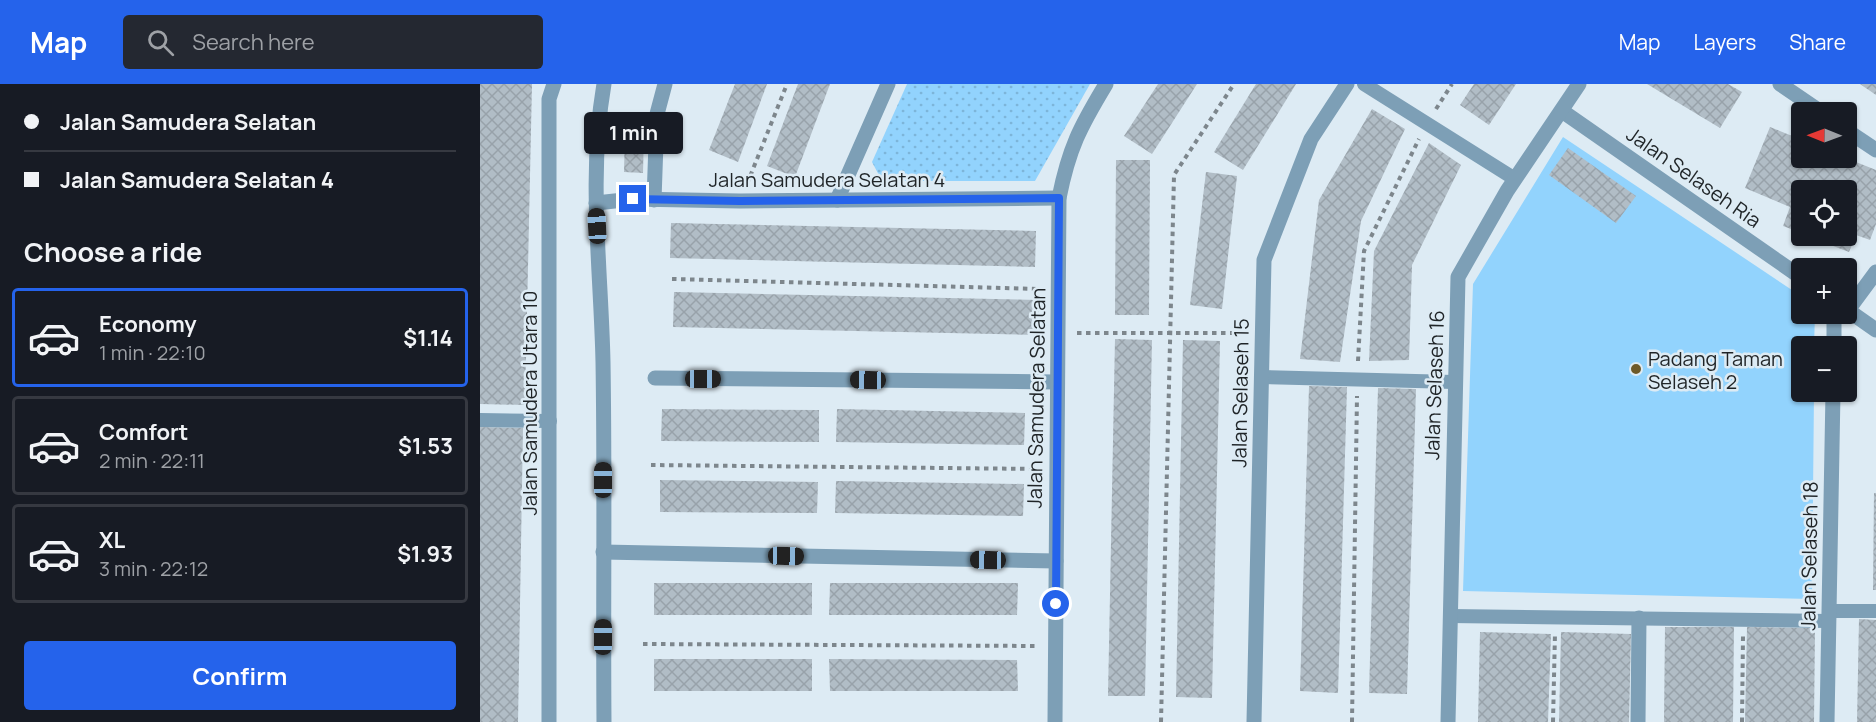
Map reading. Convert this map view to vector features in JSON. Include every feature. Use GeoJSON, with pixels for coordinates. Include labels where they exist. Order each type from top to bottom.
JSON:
{"type":"FeatureCollection","features":[{"type":"Feature","properties":{"kind":"street","name":"Jalan Samudera Utara 10"},"geometry":{"type":"LineString","coordinates":[[549,722],[549,99],[554,84]]}},
{"type":"Feature","properties":{"kind":"street"},"geometry":{"type":"LineString","coordinates":[[604,84],[599,113],[596,203],[603,361],[604,722]]}},
{"type":"Feature","properties":{"kind":"street"},"geometry":{"type":"LineString","coordinates":[[654,200],[657,114],[665,84]]}},
{"type":"Feature","properties":{"kind":"street"},"geometry":{"type":"LineString","coordinates":[[837,200],[888,84]]}},
{"type":"Feature","properties":{"kind":"street","name":"Jalan Samudera Selatan"},"geometry":{"type":"LineString","coordinates":[[1055,722],[1059,198],[1067,160],[1077,132],[1106,84]]}},
{"type":"Feature","properties":{"kind":"street","name":"Jalan Selaseh 15"},"geometry":{"type":"LineString","coordinates":[[1254,722],[1264,260],[1311,139],[1347,84]]}},
{"type":"Feature","properties":{"kind":"street","name":"Jalan Selaseh 16"},"geometry":{"type":"LineString","coordinates":[[1448,722],[1458,277],[1515,179],[1579,84]]}},
{"type":"Feature","properties":{"kind":"street"},"geometry":{"type":"LineString","coordinates":[[1780,84],[1806,102]]}},
{"type":"Feature","properties":{"kind":"street","name":"Jalan Selaseh Ria"},"geometry":{"type":"LineString","coordinates":[[1562,111],[1791,270]]}},
{"type":"Feature","properties":{"kind":"street"},"geometry":{"type":"LineString","coordinates":[[1857,137],[1876,150]]}},
{"type":"Feature","properties":{"kind":"street","name":"Jalan Samudera Selatan 4"},"geometry":{"type":"LineString","coordinates":[[596,203],[654,200],[1059,198]]}},
{"type":"Feature","properties":{"kind":"street"},"geometry":{"type":"LineString","coordinates":[[1857,294],[1876,272]]}},
{"type":"Feature","properties":{"kind":"street"},"geometry":{"type":"LineString","coordinates":[[1857,319],[1876,330]]}},
{"type":"Feature","properties":{"kind":"street"},"geometry":{"type":"LineString","coordinates":[[655,378],[1057,382]]}},
{"type":"Feature","properties":{"kind":"street","name":"Jalan Selaseh 18"},"geometry":{"type":"LineString","coordinates":[[1827,722],[1833,402]]}},
{"type":"Feature","properties":{"kind":"street"},"geometry":{"type":"LineString","coordinates":[[603,552],[1056,561]]}},
{"type":"Feature","properties":{"kind":"street"},"geometry":{"type":"LineString","coordinates":[[1638,722],[1639,618]]}},
{"type":"Feature","properties":{"kind":"lane"},"geometry":{"type":"LineString","coordinates":[[1364,84],[1515,179]]}},
{"type":"Feature","properties":{"kind":"lane"},"geometry":{"type":"LineString","coordinates":[[1261,377],[1454,382]]}},
{"type":"Feature","properties":{"kind":"lane"},"geometry":{"type":"LineString","coordinates":[[480,420],[550,421]]}},
{"type":"Feature","properties":{"kind":"lane"},"geometry":{"type":"LineString","coordinates":[[1450,615],[1743,620],[1829,616],[1876,611]]}},
{"type":"Feature","properties":{"kind":"path"},"geometry":{"type":"LineString","coordinates":[[740,201],[787,84]]}},
{"type":"Feature","properties":{"kind":"path"},"geometry":{"type":"LineString","coordinates":[[1161,722],[1174,175],[1234,84]]}},
{"type":"Feature","properties":{"kind":"path"},"geometry":{"type":"LineString","coordinates":[[672,279],[1058,290]]}},
{"type":"Feature","properties":{"kind":"path"},"geometry":{"type":"LineString","coordinates":[[1058,333],[1262,333]]}},
{"type":"Feature","properties":{"kind":"path"},"geometry":{"type":"LineString","coordinates":[[651,465],[1056,469]]}},
{"type":"Feature","properties":{"kind":"path"},"geometry":{"type":"LineString","coordinates":[[1553,722],[1555,617]]}},
{"type":"Feature","properties":{"kind":"path"},"geometry":{"type":"LineString","coordinates":[[1742,722],[1743,620]]}},
{"type":"Feature","properties":{"kind":"path"},"geometry":{"type":"LineString","coordinates":[[643,644],[1056,646]]}},
{"type":"Feature","properties":{"kind":"shaded area"},"geometry":{"type":"Polygon","coordinates":[[[907,84],[1090,84],[1035,181],[882,181],[872,162],[907,84]]]}},
{"type":"Feature","properties":{"kind":"shaded area","name":"Padang Taman Selaseh 2"},"geometry":{"type":"Polygon","coordinates":[[[1563,137],[1791,289],[1791,324],[1815,324],[1814,336],[1791,336],[1791,402],[1814,402],[1812,599],[1463,591],[1473,284],[1563,137]]]}},
{"type":"Feature","properties":{"kind":"building"},"geometry":{"type":"Polygon","coordinates":[[[480,84],[532,84],[525,405],[480,404],[480,84]]]}},
{"type":"Feature","properties":{"kind":"building"},"geometry":{"type":"Polygon","coordinates":[[[735,84],[767,84],[738,162],[709,150],[735,84]]]}},
{"type":"Feature","properties":{"kind":"building"},"geometry":{"type":"Polygon","coordinates":[[[798,84],[830,84],[795,177],[767,166],[798,84]]]}},
{"type":"Feature","properties":{"kind":"building"},"geometry":{"type":"Polygon","coordinates":[[[1158,84],[1197,84],[1152,154],[1124,136],[1158,84]]]}},
{"type":"Feature","properties":{"kind":"building"},"geometry":{"type":"Polygon","coordinates":[[[1256,84],[1296,84],[1243,170],[1214,152],[1256,84]]]}},
{"type":"Feature","properties":{"kind":"building"},"geometry":{"type":"Polygon","coordinates":[[[1474,84],[1516,84],[1489,125],[1460,105],[1474,84]]]}},
{"type":"Feature","properties":{"kind":"building"},"geometry":{"type":"Polygon","coordinates":[[[1647,84],[1728,84],[1742,92],[1720,128],[1647,84]]]}},
{"type":"Feature","properties":{"kind":"building"},"geometry":{"type":"Polygon","coordinates":[[[1860,84],[1876,84],[1876,95],[1860,84]]]}},
{"type":"Feature","properties":{"kind":"building"},"geometry":{"type":"Polygon","coordinates":[[[1372,109],[1405,129],[1361,221],[1340,362],[1300,359],[1319,200],[1372,109]]]}},
{"type":"Feature","properties":{"kind":"building"},"geometry":{"type":"Polygon","coordinates":[[[1770,127],[1791,136],[1791,168],[1857,168],[1857,162],[1876,170],[1876,224],[1870,240],[1857,235],[1857,180],[1791,180],[1791,229],[1783,226],[1790,207],[1745,188],[1770,127]]]}},
{"type":"Feature","properties":{"kind":"building"},"geometry":{"type":"Polygon","coordinates":[[[625,130],[644,130],[643,173],[624,172],[625,130]]]}},
{"type":"Feature","properties":{"kind":"building"},"geometry":{"type":"Polygon","coordinates":[[[1429,143],[1461,165],[1412,265],[1409,360],[1369,361],[1374,251],[1429,143]]]}},
{"type":"Feature","properties":{"kind":"building"},"geometry":{"type":"Polygon","coordinates":[[[1568,148],[1636,196],[1616,223],[1549,175],[1568,148]]]}},
{"type":"Feature","properties":{"kind":"building"},"geometry":{"type":"Polygon","coordinates":[[[1116,160],[1150,160],[1149,315],[1115,315],[1116,160]]]}},
{"type":"Feature","properties":{"kind":"building"},"geometry":{"type":"Polygon","coordinates":[[[1206,172],[1237,176],[1222,309],[1190,305],[1206,172]]]}},
{"type":"Feature","properties":{"kind":"building"},"geometry":{"type":"Polygon","coordinates":[[[671,223],[1036,231],[1035,267],[670,258],[671,223]]]}},
{"type":"Feature","properties":{"kind":"building"},"geometry":{"type":"Polygon","coordinates":[[[1833,246],[1851,246],[1849,252],[1833,246]]]}},
{"type":"Feature","properties":{"kind":"building"},"geometry":{"type":"Polygon","coordinates":[[[674,292],[1039,300],[1038,335],[673,327],[674,292]]]}},
{"type":"Feature","properties":{"kind":"building"},"geometry":{"type":"Polygon","coordinates":[[[1115,339],[1152,340],[1145,696],[1108,696],[1115,339]]]}},
{"type":"Feature","properties":{"kind":"building"},"geometry":{"type":"Polygon","coordinates":[[[1183,340],[1220,341],[1212,698],[1176,697],[1183,340]]]}},
{"type":"Feature","properties":{"kind":"building"},"geometry":{"type":"Polygon","coordinates":[[[1309,386],[1347,387],[1338,693],[1300,691],[1309,386]]]}},
{"type":"Feature","properties":{"kind":"building"},"geometry":{"type":"Polygon","coordinates":[[[1378,388],[1416,389],[1407,694],[1369,693],[1378,388]]]}},
{"type":"Feature","properties":{"kind":"building"},"geometry":{"type":"Polygon","coordinates":[[[662,409],[819,410],[819,442],[661,441],[662,409]]]}},
{"type":"Feature","properties":{"kind":"building"},"geometry":{"type":"Polygon","coordinates":[[[837,409],[1025,413],[1024,445],[836,442],[837,409]]]}},
{"type":"Feature","properties":{"kind":"building"},"geometry":{"type":"Polygon","coordinates":[[[480,427],[523,428],[518,722],[480,722],[480,427]]]}},
{"type":"Feature","properties":{"kind":"building"},"geometry":{"type":"Polygon","coordinates":[[[660,480],[818,482],[817,513],[660,512],[660,480]]]}},
{"type":"Feature","properties":{"kind":"building"},"geometry":{"type":"Polygon","coordinates":[[[836,481],[1024,484],[1023,516],[835,513],[836,481]]]}},
{"type":"Feature","properties":{"kind":"building"},"geometry":{"type":"Polygon","coordinates":[[[1874,493],[1876,493],[1876,590],[1873,590],[1874,493]]]}},
{"type":"Feature","properties":{"kind":"building"},"geometry":{"type":"Polygon","coordinates":[[[654,583],[812,583],[812,615],[654,615],[654,583]]]}},
{"type":"Feature","properties":{"kind":"building"},"geometry":{"type":"Polygon","coordinates":[[[830,583],[1018,583],[1017,615],[829,615],[830,583]]]}},
{"type":"Feature","properties":{"kind":"building"},"geometry":{"type":"Polygon","coordinates":[[[1859,619],[1876,620],[1876,722],[1857,722],[1859,619]]]}},
{"type":"Feature","properties":{"kind":"building"},"geometry":{"type":"Polygon","coordinates":[[[1665,627],[1734,627],[1733,722],[1664,722],[1665,627]]]}},
{"type":"Feature","properties":{"kind":"building"},"geometry":{"type":"Polygon","coordinates":[[[1747,627],[1815,628],[1814,722],[1745,722],[1747,627]]]}},
{"type":"Feature","properties":{"kind":"building"},"geometry":{"type":"Polygon","coordinates":[[[1480,632],[1551,634],[1548,722],[1478,722],[1480,632]]]}},
{"type":"Feature","properties":{"kind":"building"},"geometry":{"type":"Polygon","coordinates":[[[1561,632],[1631,634],[1629,722],[1559,722],[1561,632]]]}},
{"type":"Feature","properties":{"kind":"building"},"geometry":{"type":"Polygon","coordinates":[[[654,659],[812,659],[812,691],[654,691],[654,659]]]}},
{"type":"Feature","properties":{"kind":"building"},"geometry":{"type":"Polygon","coordinates":[[[829,659],[1017,660],[1018,691],[830,691],[829,659]]]}},
{"type":"Feature","properties":{"kind":"place","name":"Padang Taman Selaseh 2"},"geometry":{"type":"Point","coordinates":[1636,369]}},
{"type":"Feature","properties":{"kind":"route"},"geometry":{"type":"LineString","coordinates":[[633,199],[740,201],[1059,198],[1056,604]]}}]}
